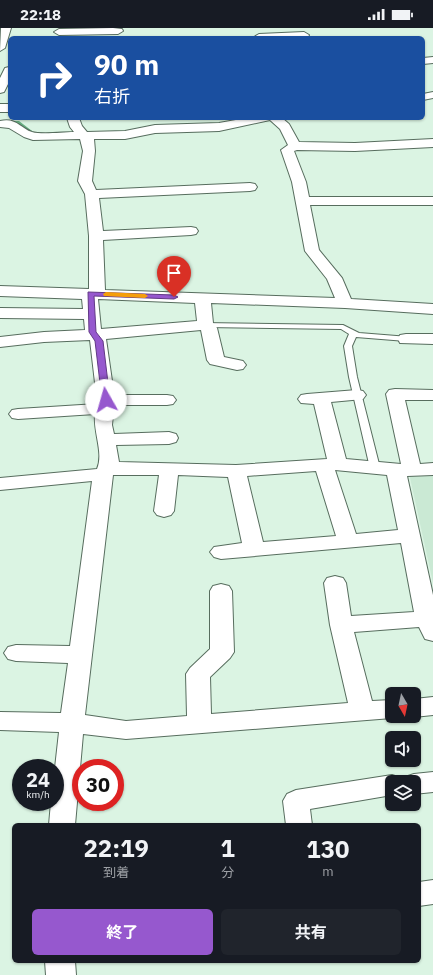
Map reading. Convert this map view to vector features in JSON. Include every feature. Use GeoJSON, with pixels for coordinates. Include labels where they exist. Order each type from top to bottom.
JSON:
{"type":"FeatureCollection","features":[{"type":"Feature","properties":{"kind":"street"},"geometry":{"type":"LineString","coordinates":[[1,49],[6,28]]}},
{"type":"Feature","properties":{"kind":"street"},"geometry":{"type":"LineString","coordinates":[[257,33],[286,28]]}},
{"type":"Feature","properties":{"kind":"street"},"geometry":{"type":"LineString","coordinates":[[59,32],[118,29]]}},
{"type":"Feature","properties":{"kind":"street"},"geometry":{"type":"LineString","coordinates":[[257,33],[304,35]]}},
{"type":"Feature","properties":{"kind":"street"},"geometry":{"type":"LineString","coordinates":[[0,90],[6,70]]}},
{"type":"Feature","properties":{"kind":"street"},"geometry":{"type":"LineString","coordinates":[[62,823],[72,723],[102,478],[110,461],[103,425],[106,404],[99,341],[93,309],[96,236],[92,194],[85,181],[89,151],[88,140],[83,135],[74,120]]}},
{"type":"Feature","properties":{"kind":"street"},"geometry":{"type":"LineString","coordinates":[[6,136],[26,134],[40,137],[125,135],[155,130],[219,127],[256,120]]}},
{"type":"Feature","properties":{"kind":"street"},"geometry":{"type":"LineString","coordinates":[[278,120],[285,126],[295,146]]}},
{"type":"Feature","properties":{"kind":"street"},"geometry":{"type":"LineString","coordinates":[[3,124],[16,126],[26,134]]}},
{"type":"Feature","properties":{"kind":"street"},"geometry":{"type":"LineString","coordinates":[[345,303],[334,278],[312,251],[299,182],[288,150],[295,146],[355,147],[433,144]]}},
{"type":"Feature","properties":{"kind":"street"},"geometry":{"type":"LineString","coordinates":[[92,194],[250,187]]}},
{"type":"Feature","properties":{"kind":"street"},"geometry":{"type":"LineString","coordinates":[[302,201],[433,201]]}},
{"type":"Feature","properties":{"kind":"street"},"geometry":{"type":"LineString","coordinates":[[96,236],[191,231]]}},
{"type":"Feature","properties":{"kind":"street"},"geometry":{"type":"LineString","coordinates":[[0,291],[93,309],[205,325],[209,328],[216,360],[237,365]]}},
{"type":"Feature","properties":{"kind":"street"},"geometry":{"type":"LineString","coordinates":[[203,298],[205,325]]}},
{"type":"Feature","properties":{"kind":"street"},"geometry":{"type":"LineString","coordinates":[[0,313],[93,309],[203,298],[345,303],[433,309]]}},
{"type":"Feature","properties":{"kind":"street"},"geometry":{"type":"LineString","coordinates":[[0,342],[44,337],[93,309]]}},
{"type":"Feature","properties":{"kind":"street"},"geometry":{"type":"LineString","coordinates":[[406,339],[433,339]]}},
{"type":"Feature","properties":{"kind":"street"},"geometry":{"type":"LineString","coordinates":[[341,625],[430,626],[394,469],[395,394],[433,395]]}},
{"type":"Feature","properties":{"kind":"street"},"geometry":{"type":"LineString","coordinates":[[348,541],[331,464],[330,430],[314,398],[357,395]]}},
{"type":"Feature","properties":{"kind":"street"},"geometry":{"type":"LineString","coordinates":[[18,414],[79,409],[106,404],[167,400]]}},
{"type":"Feature","properties":{"kind":"street"},"geometry":{"type":"LineString","coordinates":[[106,440],[169,438]]}},
{"type":"Feature","properties":{"kind":"street"},"geometry":{"type":"LineString","coordinates":[[0,484],[105,471],[236,471],[331,464],[394,469],[433,469]]}},
{"type":"Feature","properties":{"kind":"street"},"geometry":{"type":"LineString","coordinates":[[164,511],[169,470]]}},
{"type":"Feature","properties":{"kind":"street"},"geometry":{"type":"LineString","coordinates":[[236,471],[254,549]]}},
{"type":"Feature","properties":{"kind":"street"},"geometry":{"type":"LineString","coordinates":[[221,552],[410,536]]}},
{"type":"Feature","properties":{"kind":"street"},"geometry":{"type":"LineString","coordinates":[[335,584],[341,625],[362,711]]}},
{"type":"Feature","properties":{"kind":"street"},"geometry":{"type":"LineString","coordinates":[[199,724],[198,674],[222,652],[222,591]]}},
{"type":"Feature","properties":{"kind":"street"},"geometry":{"type":"LineString","coordinates":[[16,653],[80,655]]}},
{"type":"Feature","properties":{"kind":"street"},"geometry":{"type":"LineString","coordinates":[[421,707],[433,706]]}},
{"type":"Feature","properties":{"kind":"street"},"geometry":{"type":"LineString","coordinates":[[0,721],[72,723],[126,730],[385,709]]}},
{"type":"Feature","properties":{"kind":"street"},"geometry":{"type":"LineString","coordinates":[[421,783],[433,782]]}},
{"type":"Feature","properties":{"kind":"street"},"geometry":{"type":"LineString","coordinates":[[299,823],[296,801],[385,786]]}},
{"type":"Feature","properties":{"kind":"street"},"geometry":{"type":"LineString","coordinates":[[421,894],[433,892]]}},
{"type":"Feature","properties":{"kind":"street"},"geometry":{"type":"LineString","coordinates":[[60,963],[60,975]]}},
{"type":"Feature","properties":{"kind":"lane"},"geometry":{"type":"LineString","coordinates":[[205,325],[343,327],[357,335],[406,339]]}},
{"type":"Feature","properties":{"kind":"lane"},"geometry":{"type":"LineString","coordinates":[[353,333],[348,346],[357,395],[394,469]]}},
{"type":"Feature","properties":{"kind":"shaded area"},"geometry":{"type":"Polygon","coordinates":[[[433,472],[433,583],[409,473],[433,472]]]}},
{"type":"Feature","properties":{"kind":"waterway"},"geometry":{"type":"LineString","coordinates":[[0,122],[18,122],[34,134]]}},
{"type":"Feature","properties":{"kind":"slow traffic"},"geometry":{"type":"LineString","coordinates":[[106,294],[145,296]]}},
{"type":"Feature","properties":{"kind":"route"},"geometry":{"type":"LineString","coordinates":[[106,400],[99,341],[93,332],[90,294],[174,297]]}}]}
